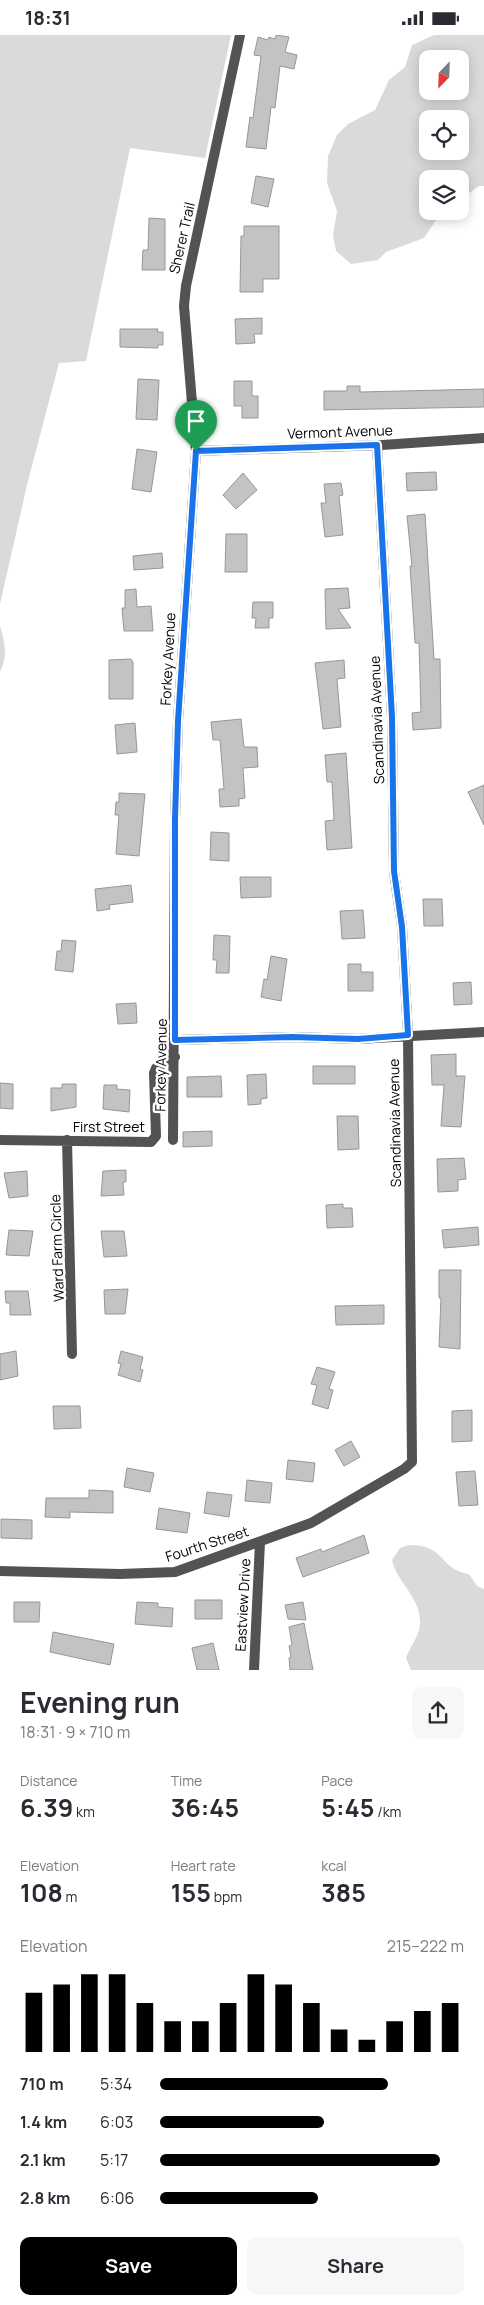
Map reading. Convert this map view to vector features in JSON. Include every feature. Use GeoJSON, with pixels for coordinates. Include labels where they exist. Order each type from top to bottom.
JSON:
{"type":"FeatureCollection","features":[{"type":"Feature","properties":{"kind":"street","name":"Sherer Trail"},"geometry":{"type":"LineString","coordinates":[[196,451],[185,334],[184,299],[240,35]]}},
{"type":"Feature","properties":{"kind":"street","name":"Vermont Avenue"},"geometry":{"type":"LineString","coordinates":[[196,451],[377,445],[484,438]]}},
{"type":"Feature","properties":{"kind":"street","name":"Scandinavia Avenue"},"geometry":{"type":"LineString","coordinates":[[377,445],[392,717],[394,871],[402,927],[408,1035],[413,1431],[412,1462],[404,1469]]}},
{"type":"Feature","properties":{"kind":"street","name":"Forkey Avenue"},"geometry":{"type":"LineString","coordinates":[[173,1140],[175,828],[178,721],[196,451]]}},
{"type":"Feature","properties":{"kind":"street"},"geometry":{"type":"LineString","coordinates":[[175,1040],[292,1037],[358,1039],[484,1032]]}},
{"type":"Feature","properties":{"kind":"street","name":"First Street"},"geometry":{"type":"LineString","coordinates":[[0,1140],[151,1142],[156,1136],[154,1073],[156,1067],[175,1057]]}},
{"type":"Feature","properties":{"kind":"street","name":"Ward Farm Circle"},"geometry":{"type":"LineString","coordinates":[[67,1140],[72,1354]]}},
{"type":"Feature","properties":{"kind":"street","name":"Fourth Street"},"geometry":{"type":"LineString","coordinates":[[0,1571],[120,1574],[175,1572],[311,1523],[404,1469]]}},
{"type":"Feature","properties":{"kind":"street","name":"Eastview Drive"},"geometry":{"type":"LineString","coordinates":[[254,1670],[260,1542]]}},
{"type":"Feature","properties":{"kind":"shaded area"},"geometry":{"type":"Polygon","coordinates":[[[0,35],[231,35],[205,158],[130,148],[86,361],[59,363],[27,485],[0,604],[0,35]]]}},
{"type":"Feature","properties":{"kind":"shaded area"},"geometry":{"type":"Polygon","coordinates":[[[434,35],[484,35],[484,186],[479,186],[469,193],[469,170],[419,170],[419,220],[436,220],[424,238],[386,252],[378,260],[351,264],[336,251],[333,235],[337,211],[327,183],[328,156],[337,135],[348,124],[375,110],[389,80],[405,67],[412,45],[434,35]]]}},
{"type":"Feature","properties":{"kind":"shaded area"},"geometry":{"type":"Polygon","coordinates":[[[0,626],[5,649],[3,666],[0,672],[0,626]]]}},
{"type":"Feature","properties":{"kind":"shaded area"},"geometry":{"type":"Polygon","coordinates":[[[409,1545],[421,1546],[437,1553],[452,1568],[469,1574],[477,1586],[484,1589],[484,1670],[411,1670],[406,1658],[419,1629],[420,1615],[392,1560],[400,1548],[409,1545]]]}},
{"type":"Feature","properties":{"kind":"building"},"geometry":{"type":"Polygon","coordinates":[[[276,35],[289,37],[285,52],[297,55],[294,69],[280,66],[275,108],[271,107],[266,149],[246,147],[250,117],[253,118],[261,56],[254,55],[258,37],[268,40],[269,37],[275,39],[276,35]]]}},
{"type":"Feature","properties":{"kind":"building"},"geometry":{"type":"Polygon","coordinates":[[[256,176],[274,179],[268,207],[251,203],[256,176]]]}},
{"type":"Feature","properties":{"kind":"building"},"geometry":{"type":"Polygon","coordinates":[[[149,218],[165,219],[165,270],[142,270],[143,250],[148,250],[149,218]]]}},
{"type":"Feature","properties":{"kind":"building"},"geometry":{"type":"Polygon","coordinates":[[[244,226],[279,226],[279,279],[263,279],[263,292],[240,292],[241,236],[244,236],[244,226]]]}},
{"type":"Feature","properties":{"kind":"building"},"geometry":{"type":"Polygon","coordinates":[[[262,318],[262,334],[254,334],[255,343],[236,344],[235,319],[262,318]]]}},
{"type":"Feature","properties":{"kind":"building"},"geometry":{"type":"Polygon","coordinates":[[[120,329],[158,329],[157,332],[163,332],[163,345],[158,345],[158,348],[120,347],[120,329]]]}},
{"type":"Feature","properties":{"kind":"building"},"geometry":{"type":"Polygon","coordinates":[[[138,379],[159,380],[157,420],[136,419],[138,379]]]}},
{"type":"Feature","properties":{"kind":"building"},"geometry":{"type":"Polygon","coordinates":[[[234,381],[252,381],[252,396],[258,396],[258,418],[242,418],[242,406],[234,406],[234,381]]]}},
{"type":"Feature","properties":{"kind":"building"},"geometry":{"type":"Polygon","coordinates":[[[347,386],[360,386],[360,392],[484,389],[484,407],[324,410],[324,391],[347,391],[347,386]]]}},
{"type":"Feature","properties":{"kind":"building"},"geometry":{"type":"Polygon","coordinates":[[[137,449],[157,452],[151,492],[132,489],[137,449]]]}},
{"type":"Feature","properties":{"kind":"building"},"geometry":{"type":"Polygon","coordinates":[[[436,472],[437,490],[407,491],[406,473],[436,472]]]}},
{"type":"Feature","properties":{"kind":"building"},"geometry":{"type":"Polygon","coordinates":[[[243,473],[257,490],[236,509],[223,495],[243,473]]]}},
{"type":"Feature","properties":{"kind":"building"},"geometry":{"type":"Polygon","coordinates":[[[341,483],[343,495],[339,496],[343,535],[325,537],[321,503],[326,503],[324,484],[341,483]]]}},
{"type":"Feature","properties":{"kind":"building"},"geometry":{"type":"Polygon","coordinates":[[[425,514],[434,659],[440,659],[441,728],[413,730],[412,713],[421,712],[419,643],[415,643],[410,566],[412,566],[407,516],[425,514]]]}},
{"type":"Feature","properties":{"kind":"building"},"geometry":{"type":"Polygon","coordinates":[[[226,534],[247,534],[247,572],[225,572],[226,534]]]}},
{"type":"Feature","properties":{"kind":"building"},"geometry":{"type":"Polygon","coordinates":[[[162,553],[163,568],[134,570],[133,556],[162,553]]]}},
{"type":"Feature","properties":{"kind":"building"},"geometry":{"type":"Polygon","coordinates":[[[348,588],[350,608],[338,609],[351,628],[326,629],[325,589],[348,588]]]}},
{"type":"Feature","properties":{"kind":"building"},"geometry":{"type":"Polygon","coordinates":[[[136,589],[137,607],[151,606],[153,631],[124,631],[122,608],[125,608],[125,590],[136,589]]]}},
{"type":"Feature","properties":{"kind":"building"},"geometry":{"type":"Polygon","coordinates":[[[253,602],[273,602],[273,618],[269,618],[269,628],[255,628],[256,618],[252,618],[253,602]]]}},
{"type":"Feature","properties":{"kind":"building"},"geometry":{"type":"Polygon","coordinates":[[[131,659],[133,662],[133,699],[109,699],[109,660],[131,659]]]}},
{"type":"Feature","properties":{"kind":"building"},"geometry":{"type":"Polygon","coordinates":[[[344,660],[345,678],[337,679],[341,727],[323,729],[315,663],[344,660]]]}},
{"type":"Feature","properties":{"kind":"building"},"geometry":{"type":"Polygon","coordinates":[[[241,719],[244,747],[257,747],[258,767],[243,768],[245,798],[239,799],[239,806],[220,807],[219,789],[224,789],[220,740],[213,740],[211,722],[241,719]]]}},
{"type":"Feature","properties":{"kind":"building"},"geometry":{"type":"Polygon","coordinates":[[[135,723],[137,752],[117,754],[115,725],[135,723]]]}},
{"type":"Feature","properties":{"kind":"building"},"geometry":{"type":"Polygon","coordinates":[[[346,753],[352,848],[327,850],[325,821],[334,820],[332,782],[327,782],[325,755],[346,753]]]}},
{"type":"Feature","properties":{"kind":"building"},"geometry":{"type":"Polygon","coordinates":[[[484,785],[484,825],[468,792],[484,785]]]}},
{"type":"Feature","properties":{"kind":"building"},"geometry":{"type":"Polygon","coordinates":[[[119,793],[145,794],[139,856],[116,854],[119,815],[115,815],[116,802],[119,802],[119,793]]]}},
{"type":"Feature","properties":{"kind":"building"},"geometry":{"type":"Polygon","coordinates":[[[211,832],[229,833],[229,861],[210,860],[211,832]]]}},
{"type":"Feature","properties":{"kind":"building"},"geometry":{"type":"Polygon","coordinates":[[[240,877],[271,877],[271,897],[241,898],[240,877]]]}},
{"type":"Feature","properties":{"kind":"building"},"geometry":{"type":"Polygon","coordinates":[[[131,885],[133,902],[109,905],[110,909],[97,911],[95,889],[131,885]]]}},
{"type":"Feature","properties":{"kind":"building"},"geometry":{"type":"Polygon","coordinates":[[[423,899],[442,899],[443,926],[424,926],[423,899]]]}},
{"type":"Feature","properties":{"kind":"building"},"geometry":{"type":"Polygon","coordinates":[[[363,910],[365,938],[342,939],[340,911],[363,910]]]}},
{"type":"Feature","properties":{"kind":"building"},"geometry":{"type":"Polygon","coordinates":[[[214,935],[230,936],[229,973],[216,973],[217,960],[213,960],[214,935]]]}},
{"type":"Feature","properties":{"kind":"building"},"geometry":{"type":"Polygon","coordinates":[[[62,940],[76,941],[73,972],[55,970],[57,951],[61,951],[62,940]]]}},
{"type":"Feature","properties":{"kind":"building"},"geometry":{"type":"Polygon","coordinates":[[[271,956],[287,959],[281,1001],[261,997],[264,979],[267,980],[271,956]]]}},
{"type":"Feature","properties":{"kind":"building"},"geometry":{"type":"Polygon","coordinates":[[[348,964],[361,964],[361,972],[373,972],[373,991],[348,991],[348,964]]]}},
{"type":"Feature","properties":{"kind":"building"},"geometry":{"type":"Polygon","coordinates":[[[471,982],[472,1004],[454,1005],[453,983],[471,982]]]}},
{"type":"Feature","properties":{"kind":"building"},"geometry":{"type":"Polygon","coordinates":[[[136,1003],[137,1023],[118,1024],[116,1004],[136,1003]]]}},
{"type":"Feature","properties":{"kind":"building"},"geometry":{"type":"Polygon","coordinates":[[[456,1054],[456,1076],[465,1076],[461,1127],[441,1126],[444,1085],[432,1085],[431,1055],[456,1054]]]}},
{"type":"Feature","properties":{"kind":"building"},"geometry":{"type":"Polygon","coordinates":[[[313,1066],[355,1066],[355,1084],[313,1084],[313,1066]]]}},
{"type":"Feature","properties":{"kind":"building"},"geometry":{"type":"Polygon","coordinates":[[[266,1074],[267,1098],[261,1099],[261,1104],[248,1105],[247,1075],[266,1074]]]}},
{"type":"Feature","properties":{"kind":"building"},"geometry":{"type":"Polygon","coordinates":[[[221,1076],[222,1097],[187,1097],[187,1077],[221,1076]]]}},
{"type":"Feature","properties":{"kind":"building"},"geometry":{"type":"Polygon","coordinates":[[[0,1083],[13,1084],[13,1109],[0,1108],[0,1083]]]}},
{"type":"Feature","properties":{"kind":"building"},"geometry":{"type":"Polygon","coordinates":[[[62,1084],[76,1084],[76,1107],[51,1111],[51,1088],[62,1088],[62,1084]]]}},
{"type":"Feature","properties":{"kind":"building"},"geometry":{"type":"Polygon","coordinates":[[[104,1085],[117,1085],[117,1089],[130,1090],[129,1112],[103,1109],[104,1085]]]}},
{"type":"Feature","properties":{"kind":"building"},"geometry":{"type":"Polygon","coordinates":[[[337,1116],[358,1116],[359,1149],[338,1150],[337,1116]]]}},
{"type":"Feature","properties":{"kind":"building"},"geometry":{"type":"Polygon","coordinates":[[[212,1131],[212,1146],[183,1147],[183,1132],[212,1131]]]}},
{"type":"Feature","properties":{"kind":"building"},"geometry":{"type":"Polygon","coordinates":[[[464,1158],[466,1179],[458,1180],[458,1191],[438,1192],[437,1159],[464,1158]]]}},
{"type":"Feature","properties":{"kind":"building"},"geometry":{"type":"Polygon","coordinates":[[[126,1170],[126,1182],[123,1182],[124,1195],[101,1196],[103,1171],[126,1170]]]}},
{"type":"Feature","properties":{"kind":"building"},"geometry":{"type":"Polygon","coordinates":[[[27,1171],[28,1196],[9,1198],[4,1173],[27,1171]]]}},
{"type":"Feature","properties":{"kind":"building"},"geometry":{"type":"Polygon","coordinates":[[[343,1204],[343,1208],[352,1208],[353,1227],[327,1228],[326,1205],[343,1204]]]}},
{"type":"Feature","properties":{"kind":"building"},"geometry":{"type":"Polygon","coordinates":[[[478,1227],[479,1245],[444,1248],[442,1230],[478,1227]]]}},
{"type":"Feature","properties":{"kind":"building"},"geometry":{"type":"Polygon","coordinates":[[[9,1230],[33,1231],[29,1256],[6,1255],[9,1230]]]}},
{"type":"Feature","properties":{"kind":"building"},"geometry":{"type":"Polygon","coordinates":[[[101,1231],[124,1231],[127,1256],[104,1257],[101,1231]]]}},
{"type":"Feature","properties":{"kind":"building"},"geometry":{"type":"Polygon","coordinates":[[[439,1270],[461,1270],[460,1349],[439,1347],[441,1298],[439,1298],[439,1270]]]}},
{"type":"Feature","properties":{"kind":"building"},"geometry":{"type":"Polygon","coordinates":[[[128,1289],[125,1314],[105,1314],[104,1290],[128,1289]]]}},
{"type":"Feature","properties":{"kind":"building"},"geometry":{"type":"Polygon","coordinates":[[[5,1291],[28,1291],[31,1315],[10,1315],[10,1303],[6,1303],[5,1291]]]}},
{"type":"Feature","properties":{"kind":"building"},"geometry":{"type":"Polygon","coordinates":[[[384,1305],[384,1324],[336,1325],[335,1306],[384,1305]]]}},
{"type":"Feature","properties":{"kind":"building"},"geometry":{"type":"Polygon","coordinates":[[[16,1351],[18,1376],[0,1380],[0,1354],[16,1351]]]}},
{"type":"Feature","properties":{"kind":"building"},"geometry":{"type":"Polygon","coordinates":[[[121,1351],[143,1357],[140,1369],[143,1370],[140,1382],[118,1375],[121,1364],[118,1363],[121,1351]]]}},
{"type":"Feature","properties":{"kind":"building"},"geometry":{"type":"Polygon","coordinates":[[[317,1367],[335,1372],[329,1389],[333,1390],[328,1409],[312,1404],[317,1385],[311,1384],[317,1367]]]}},
{"type":"Feature","properties":{"kind":"building"},"geometry":{"type":"Polygon","coordinates":[[[53,1406],[80,1406],[81,1428],[54,1429],[53,1406]]]}},
{"type":"Feature","properties":{"kind":"building"},"geometry":{"type":"Polygon","coordinates":[[[472,1410],[472,1441],[452,1442],[452,1411],[472,1410]]]}},
{"type":"Feature","properties":{"kind":"building"},"geometry":{"type":"Polygon","coordinates":[[[351,1441],[360,1457],[344,1466],[335,1450],[351,1441]]]}},
{"type":"Feature","properties":{"kind":"building"},"geometry":{"type":"Polygon","coordinates":[[[288,1460],[315,1463],[313,1482],[286,1479],[288,1460]]]}},
{"type":"Feature","properties":{"kind":"building"},"geometry":{"type":"Polygon","coordinates":[[[127,1468],[154,1473],[150,1492],[124,1487],[127,1468]]]}},
{"type":"Feature","properties":{"kind":"building"},"geometry":{"type":"Polygon","coordinates":[[[475,1471],[478,1505],[459,1506],[456,1472],[475,1471]]]}},
{"type":"Feature","properties":{"kind":"building"},"geometry":{"type":"Polygon","coordinates":[[[247,1480],[272,1483],[270,1503],[245,1501],[247,1480]]]}},
{"type":"Feature","properties":{"kind":"building"},"geometry":{"type":"Polygon","coordinates":[[[89,1490],[113,1491],[113,1513],[70,1512],[70,1518],[45,1517],[46,1498],[89,1498],[89,1490]]]}},
{"type":"Feature","properties":{"kind":"building"},"geometry":{"type":"Polygon","coordinates":[[[207,1492],[232,1495],[229,1517],[204,1513],[207,1492]]]}},
{"type":"Feature","properties":{"kind":"building"},"geometry":{"type":"Polygon","coordinates":[[[159,1508],[190,1513],[187,1533],[156,1529],[159,1508]]]}},
{"type":"Feature","properties":{"kind":"building"},"geometry":{"type":"Polygon","coordinates":[[[1,1519],[32,1520],[32,1539],[1,1538],[1,1519]]]}},
{"type":"Feature","properties":{"kind":"building"},"geometry":{"type":"Polygon","coordinates":[[[364,1535],[369,1553],[303,1577],[296,1558],[321,1549],[322,1552],[364,1535]]]}},
{"type":"Feature","properties":{"kind":"building"},"geometry":{"type":"Polygon","coordinates":[[[195,1600],[222,1600],[222,1619],[195,1619],[195,1600]]]}},
{"type":"Feature","properties":{"kind":"building"},"geometry":{"type":"Polygon","coordinates":[[[14,1602],[40,1602],[39,1622],[14,1622],[14,1602]]]}},
{"type":"Feature","properties":{"kind":"building"},"geometry":{"type":"Polygon","coordinates":[[[137,1602],[158,1603],[158,1607],[173,1608],[172,1627],[135,1624],[137,1602]]]}},
{"type":"Feature","properties":{"kind":"building"},"geometry":{"type":"Polygon","coordinates":[[[303,1602],[306,1620],[288,1619],[285,1605],[303,1602]]]}},
{"type":"Feature","properties":{"kind":"building"},"geometry":{"type":"Polygon","coordinates":[[[304,1623],[313,1670],[290,1670],[289,1658],[291,1657],[289,1646],[292,1645],[289,1627],[304,1623]]]}},
{"type":"Feature","properties":{"kind":"building"},"geometry":{"type":"Polygon","coordinates":[[[53,1632],[114,1644],[110,1665],[50,1652],[53,1632]]]}},
{"type":"Feature","properties":{"kind":"building"},"geometry":{"type":"Polygon","coordinates":[[[213,1643],[219,1670],[197,1670],[192,1648],[213,1643]]]}},
{"type":"Feature","properties":{"kind":"route"},"geometry":{"type":"LineString","coordinates":[[377,445],[392,717],[394,871],[402,927],[408,1035],[358,1039],[292,1037],[175,1040],[174,911],[178,721],[186,571],[196,451],[377,445]]}}]}
